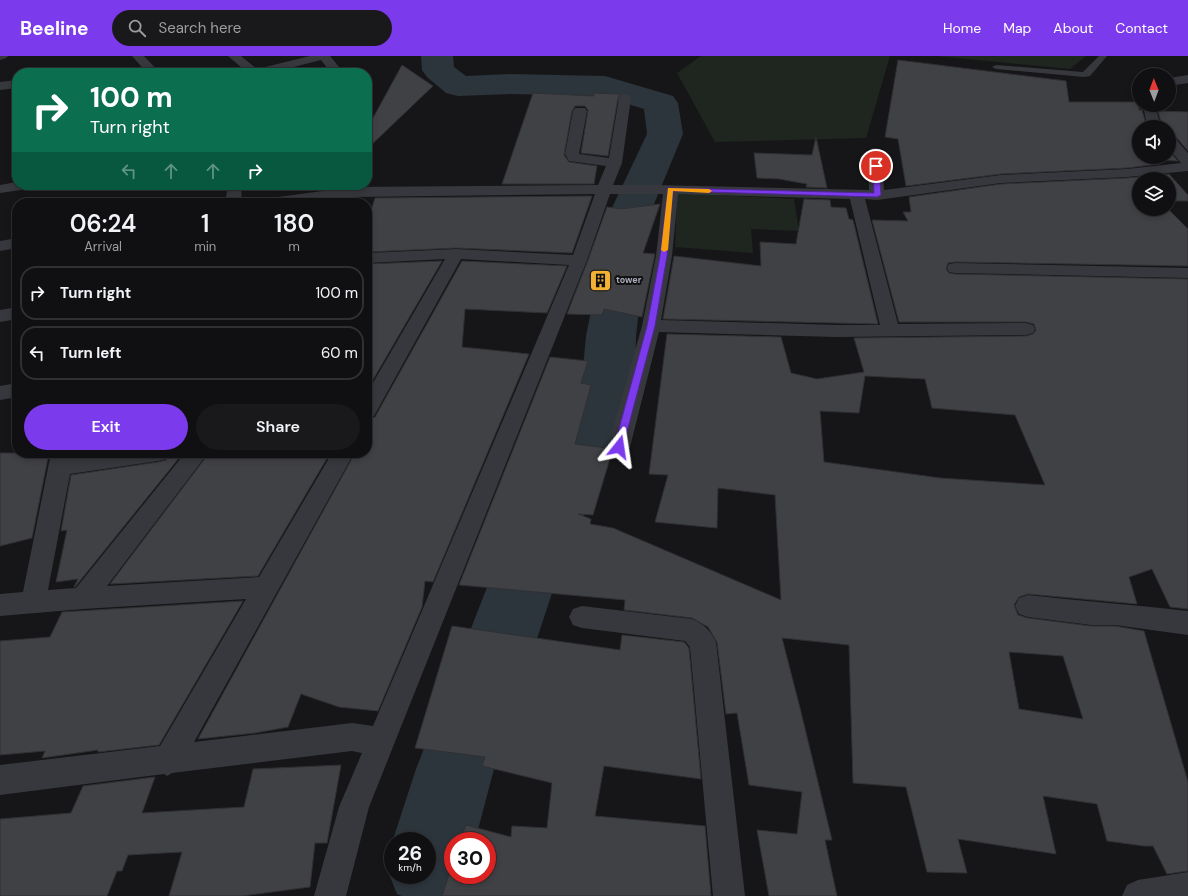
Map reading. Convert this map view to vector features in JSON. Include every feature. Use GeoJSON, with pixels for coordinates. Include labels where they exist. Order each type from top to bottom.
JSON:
{"type":"FeatureCollection","features":[{"type":"Feature","properties":{"kind":"street"},"geometry":{"type":"LineString","coordinates":[[138,56],[149,68]]}},
{"type":"Feature","properties":{"kind":"street"},"geometry":{"type":"LineString","coordinates":[[234,56],[249,68]]}},
{"type":"Feature","properties":{"kind":"street"},"geometry":{"type":"LineString","coordinates":[[275,68],[323,56],[334,68]]}},
{"type":"Feature","properties":{"kind":"street"},"geometry":{"type":"LineString","coordinates":[[1176,81],[1188,79]]}},
{"type":"Feature","properties":{"kind":"street"},"geometry":{"type":"LineString","coordinates":[[0,86],[12,85]]}},
{"type":"Feature","properties":{"kind":"street"},"geometry":{"type":"LineString","coordinates":[[330,896],[354,807],[579,260],[604,189],[615,163],[625,98]]}},
{"type":"Feature","properties":{"kind":"street"},"geometry":{"type":"LineString","coordinates":[[580,111],[572,154],[574,158],[615,163]]}},
{"type":"Feature","properties":{"kind":"street"},"geometry":{"type":"LineString","coordinates":[[1176,148],[1188,162]]}},
{"type":"Feature","properties":{"kind":"street"},"geometry":{"type":"LineString","coordinates":[[876,152],[877,195]]}},
{"type":"Feature","properties":{"kind":"street"},"geometry":{"type":"LineString","coordinates":[[291,198],[317,191],[350,198],[604,189],[663,189],[858,196],[877,195],[1001,179],[1127,173],[1188,167]]}},
{"type":"Feature","properties":{"kind":"street"},"geometry":{"type":"LineString","coordinates":[[0,189],[12,187]]}},
{"type":"Feature","properties":{"kind":"street"},"geometry":{"type":"LineString","coordinates":[[619,447],[651,326],[664,256],[663,189]]}},
{"type":"Feature","properties":{"kind":"street"},"geometry":{"type":"LineString","coordinates":[[858,196],[891,331]]}},
{"type":"Feature","properties":{"kind":"street"},"geometry":{"type":"LineString","coordinates":[[0,246],[12,244]]}},
{"type":"Feature","properties":{"kind":"street"},"geometry":{"type":"LineString","coordinates":[[372,258],[456,254],[579,260]]}},
{"type":"Feature","properties":{"kind":"street"},"geometry":{"type":"LineString","coordinates":[[372,402],[456,254]]}},
{"type":"Feature","properties":{"kind":"street"},"geometry":{"type":"LineString","coordinates":[[956,268],[1188,273]]}},
{"type":"Feature","properties":{"kind":"street"},"geometry":{"type":"LineString","coordinates":[[0,316],[12,314]]}},
{"type":"Feature","properties":{"kind":"street"},"geometry":{"type":"LineString","coordinates":[[651,326],[836,331],[1026,329]]}},
{"type":"Feature","properties":{"kind":"street"},"geometry":{"type":"LineString","coordinates":[[0,394],[12,391]]}},
{"type":"Feature","properties":{"kind":"street"},"geometry":{"type":"LineString","coordinates":[[33,602],[61,460],[89,458]]}},
{"type":"Feature","properties":{"kind":"street"},"geometry":{"type":"LineString","coordinates":[[83,598],[193,458]]}},
{"type":"Feature","properties":{"kind":"street"},"geometry":{"type":"LineString","coordinates":[[167,761],[340,458]]}},
{"type":"Feature","properties":{"kind":"street"},"geometry":{"type":"LineString","coordinates":[[0,605],[83,598],[267,587]]}},
{"type":"Feature","properties":{"kind":"street"},"geometry":{"type":"LineString","coordinates":[[1028,606],[1091,614],[1115,614],[1188,623]]}},
{"type":"Feature","properties":{"kind":"street"},"geometry":{"type":"LineString","coordinates":[[582,617],[670,627],[692,632],[703,642],[729,896]]}},
{"type":"Feature","properties":{"kind":"street"},"geometry":{"type":"LineString","coordinates":[[0,780],[167,761],[352,737],[381,742]]}},
{"type":"Feature","properties":{"kind":"street"},"geometry":{"type":"LineString","coordinates":[[1138,896],[1188,888]]}},
{"type":"Feature","properties":{"kind":"lane"},"geometry":{"type":"LineString","coordinates":[[996,67],[1084,75],[1087,74],[1103,56]]}},
{"type":"Feature","properties":{"kind":"shaded area"},"geometry":{"type":"Polygon","coordinates":[[[701,56],[890,56],[866,138],[715,142],[677,73],[701,56]]]}},
{"type":"Feature","properties":{"kind":"shaded area"},"geometry":{"type":"Polygon","coordinates":[[[936,56],[1086,56],[1070,69],[936,56]]]}},
{"type":"Feature","properties":{"kind":"shaded area"},"geometry":{"type":"Polygon","coordinates":[[[677,193],[794,199],[799,231],[751,229],[753,253],[675,247],[677,193]]]}},
{"type":"Feature","properties":{"kind":"building"},"geometry":{"type":"Polygon","coordinates":[[[898,60],[1066,81],[1069,102],[1132,102],[1132,112],[1143,112],[1145,120],[1132,120],[1132,164],[1159,164],[1127,168],[1001,174],[906,186],[898,139],[885,137],[898,60]]]}},
{"type":"Feature","properties":{"kind":"building"},"geometry":{"type":"Polygon","coordinates":[[[402,65],[433,86],[372,144],[372,120],[402,65]]]}},
{"type":"Feature","properties":{"kind":"building"},"geometry":{"type":"Polygon","coordinates":[[[533,93],[594,96],[594,93],[620,94],[618,98],[608,156],[581,153],[588,110],[585,106],[575,106],[572,111],[564,155],[569,162],[597,166],[594,184],[502,184],[533,93]]]}},
{"type":"Feature","properties":{"kind":"building"},"geometry":{"type":"Polygon","coordinates":[[[1158,112],[1188,112],[1188,151],[1176,137],[1176,120],[1160,119],[1158,112]]]}},
{"type":"Feature","properties":{"kind":"building"},"geometry":{"type":"Polygon","coordinates":[[[816,137],[827,188],[806,187],[807,184],[779,179],[757,178],[754,153],[812,155],[816,137]]]}},
{"type":"Feature","properties":{"kind":"building"},"geometry":{"type":"Polygon","coordinates":[[[1132,178],[1132,216],[1175,216],[1188,229],[1188,266],[955,262],[948,263],[946,269],[949,273],[955,274],[1188,279],[1188,609],[1170,607],[1152,569],[1129,577],[1137,604],[1028,594],[1019,597],[1014,605],[1018,615],[1028,618],[1091,626],[1115,626],[1144,631],[1188,782],[1188,871],[1167,874],[1153,846],[1107,841],[1097,804],[1043,796],[1056,854],[958,839],[967,873],[927,872],[906,787],[853,783],[849,645],[782,638],[832,840],[825,840],[837,896],[769,896],[757,830],[797,834],[802,792],[749,785],[737,713],[726,714],[717,642],[708,627],[692,618],[624,610],[625,600],[459,585],[550,357],[588,361],[581,383],[591,385],[575,444],[607,448],[611,455],[593,515],[578,514],[591,519],[590,524],[613,528],[781,600],[775,495],[718,488],[717,528],[655,522],[668,475],[649,474],[667,334],[781,337],[791,373],[817,379],[864,372],[854,338],[1026,336],[1033,334],[1036,330],[1034,324],[1026,322],[899,322],[872,220],[908,221],[903,212],[911,212],[909,197],[1001,184],[1132,178]],[[865,376],[859,413],[820,411],[824,462],[940,478],[1045,485],[1015,415],[932,408],[925,379],[865,376]],[[1009,652],[1019,709],[1083,719],[1063,656],[1009,652]]]}},
{"type":"Feature","properties":{"kind":"building"},"geometry":{"type":"Polygon","coordinates":[[[1176,182],[1188,195],[1188,201],[1176,201],[1176,182]]]}},
{"type":"Feature","properties":{"kind":"building"},"geometry":{"type":"Polygon","coordinates":[[[592,196],[572,253],[456,248],[372,252],[372,207],[375,198],[592,196]]]}},
{"type":"Feature","properties":{"kind":"building"},"geometry":{"type":"Polygon","coordinates":[[[804,199],[830,200],[831,207],[846,208],[849,219],[853,220],[878,324],[663,319],[674,256],[761,266],[760,242],[796,244],[804,199]]]}},
{"type":"Feature","properties":{"kind":"building"},"geometry":{"type":"Polygon","coordinates":[[[660,204],[643,253],[655,254],[642,317],[604,309],[602,315],[567,314],[607,207],[621,209],[660,204]]]}},
{"type":"Feature","properties":{"kind":"building"},"geometry":{"type":"Polygon","coordinates":[[[442,261],[372,381],[372,264],[442,261]]]}},
{"type":"Feature","properties":{"kind":"building"},"geometry":{"type":"Polygon","coordinates":[[[462,261],[567,266],[547,313],[465,309],[462,347],[529,354],[433,582],[425,581],[422,607],[378,711],[339,707],[301,694],[288,727],[255,733],[198,739],[352,458],[372,458],[372,418],[375,417],[462,261]]]}},
{"type":"Feature","properties":{"kind":"building"},"geometry":{"type":"Polygon","coordinates":[[[0,453],[12,453],[12,458],[48,458],[32,538],[0,546],[0,453]]]}},
{"type":"Feature","properties":{"kind":"building"},"geometry":{"type":"Polygon","coordinates":[[[167,458],[179,458],[75,587],[78,579],[56,582],[67,530],[61,531],[71,475],[166,460],[167,458]]]}},
{"type":"Feature","properties":{"kind":"building"},"geometry":{"type":"Polygon","coordinates":[[[205,458],[327,458],[258,576],[110,584],[205,458]]]}},
{"type":"Feature","properties":{"kind":"building"},"geometry":{"type":"Polygon","coordinates":[[[243,601],[159,745],[98,752],[98,750],[42,758],[45,751],[0,755],[0,641],[50,637],[62,612],[243,601]]]}},
{"type":"Feature","properties":{"kind":"building"},"geometry":{"type":"Polygon","coordinates":[[[452,626],[620,650],[622,635],[684,642],[689,648],[701,779],[604,766],[595,816],[705,826],[711,896],[442,896],[446,884],[496,884],[496,833],[511,837],[512,826],[547,828],[552,783],[482,766],[485,757],[415,748],[452,626]]]}},
{"type":"Feature","properties":{"kind":"building"},"geometry":{"type":"Polygon","coordinates":[[[341,765],[327,843],[315,843],[310,887],[242,896],[169,896],[182,852],[128,855],[122,871],[117,871],[107,896],[0,896],[0,819],[71,813],[83,786],[155,777],[142,813],[244,807],[253,769],[341,765]]]}},
{"type":"Feature","properties":{"kind":"building"},"geometry":{"type":"Polygon","coordinates":[[[466,825],[492,832],[463,832],[466,825]]]}},
{"type":"Feature","properties":{"kind":"waterway"},"geometry":{"type":"LineString","coordinates":[[436,833],[455,769],[526,572],[569,481],[608,389],[611,336],[618,291],[621,233],[665,134],[661,103],[605,86],[510,84],[458,86],[438,70],[437,56]]}},
{"type":"Feature","properties":{"kind":"slow traffic"},"geometry":{"type":"LineString","coordinates":[[664,250],[670,190],[709,191]]}},
{"type":"Feature","properties":{"kind":"place","name":"tower"},"geometry":{"type":"Point","coordinates":[601,280]}},
{"type":"Feature","properties":{"kind":"route"},"geometry":{"type":"LineString","coordinates":[[619,447],[651,326],[664,256],[670,190],[858,196],[877,195],[876,166]]}}]}
